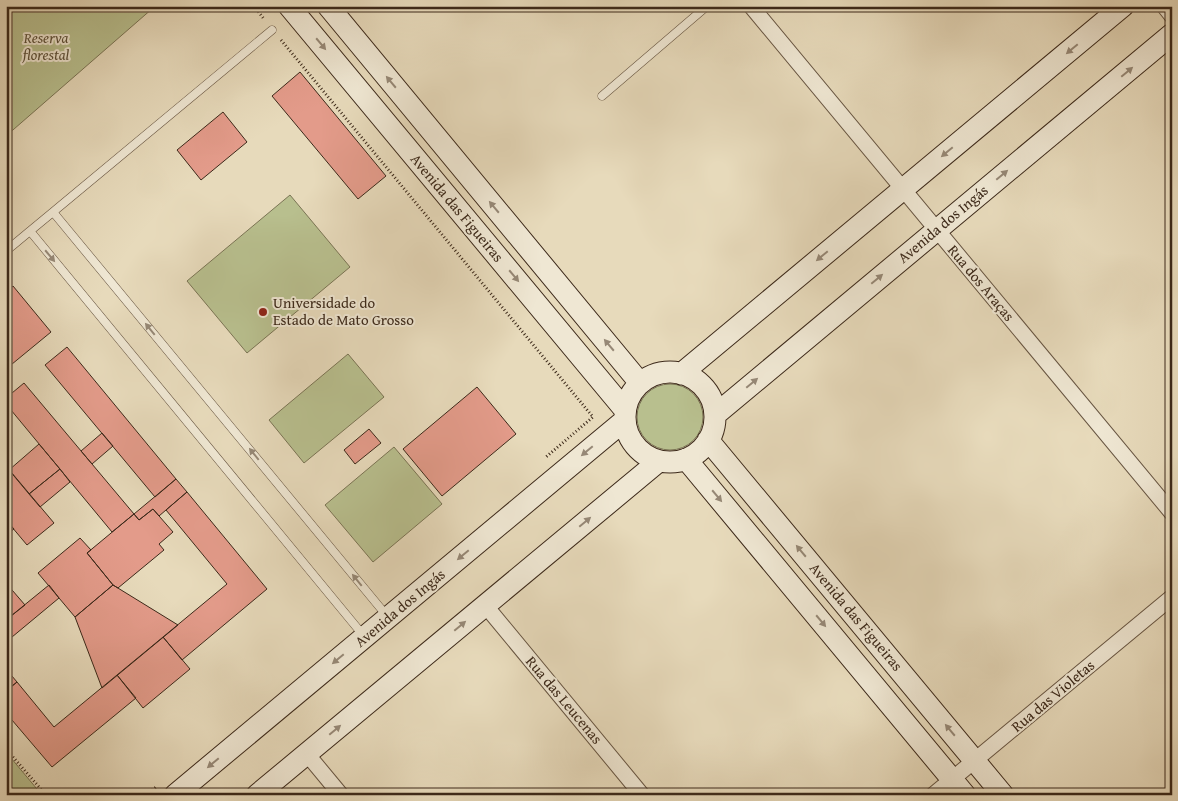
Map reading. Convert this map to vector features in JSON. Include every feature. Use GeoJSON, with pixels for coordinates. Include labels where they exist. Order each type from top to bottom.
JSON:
{"type":"FeatureCollection","features":[{"type":"Feature","properties":{"kind":"street","name":"Avenida das Figueiras"},"geometry":{"type":"LineString","coordinates":[[290,6],[625,415],[628,434],[634,445],[642,453],[659,461]]}},
{"type":"Feature","properties":{"kind":"street","name":"Avenida das Figueiras"},"geometry":{"type":"LineString","coordinates":[[328,6],[640,383]]}},
{"type":"Feature","properties":{"kind":"street","name":"Rua dos Araças"},"geometry":{"type":"LineString","coordinates":[[751,6],[1172,513]]}},
{"type":"Feature","properties":{"kind":"street"},"geometry":{"type":"LineString","coordinates":[[681,374],[1123,6]]}},
{"type":"Feature","properties":{"kind":"street"},"geometry":{"type":"LineString","coordinates":[[1164,6],[1172,16]]}},
{"type":"Feature","properties":{"kind":"street","name":"Avenida dos Ingás"},"geometry":{"type":"LineString","coordinates":[[715,415],[1172,34]]}},
{"type":"Feature","properties":{"kind":"street"},"geometry":{"type":"LineString","coordinates":[[258,795],[659,461],[676,462],[698,453],[712,434],[715,415],[711,399],[705,389],[696,381],[681,374],[663,372],[640,383],[628,400],[625,415]]}},
{"type":"Feature","properties":{"kind":"street","name":"Avenida dos Ingás"},"geometry":{"type":"LineString","coordinates":[[168,788],[388,618],[625,415]]}},
{"type":"Feature","properties":{"kind":"street","name":"Avenida das Figueiras"},"geometry":{"type":"LineString","coordinates":[[708,440],[1003,795]]}},
{"type":"Feature","properties":{"kind":"street","name":"Avenida das Figueiras"},"geometry":{"type":"LineString","coordinates":[[686,459],[958,787]]}},
{"type":"Feature","properties":{"kind":"street","name":"Rua das Violetas"},"geometry":{"type":"LineString","coordinates":[[933,795],[958,787],[975,760],[1172,597]]}},
{"type":"Feature","properties":{"kind":"street","name":"Rua das Leucenas"},"geometry":{"type":"LineString","coordinates":[[485,605],[642,795]]}},
{"type":"Feature","properties":{"kind":"street"},"geometry":{"type":"LineString","coordinates":[[307,754],[341,795]]}},
{"type":"Feature","properties":{"kind":"lane"},"geometry":{"type":"LineString","coordinates":[[602,96],[707,6]]}},
{"type":"Feature","properties":{"kind":"lane"},"geometry":{"type":"LineString","coordinates":[[6,251],[272,30]]}},
{"type":"Feature","properties":{"kind":"lane"},"geometry":{"type":"LineString","coordinates":[[54,212],[388,618]]}},
{"type":"Feature","properties":{"kind":"lane"},"geometry":{"type":"LineString","coordinates":[[30,231],[364,637]]}},
{"type":"Feature","properties":{"kind":"path"},"geometry":{"type":"LineString","coordinates":[[254,6],[266,22]]}},
{"type":"Feature","properties":{"kind":"path"},"geometry":{"type":"LineString","coordinates":[[279,37],[593,417],[540,462]]}},
{"type":"Feature","properties":{"kind":"path"},"geometry":{"type":"LineString","coordinates":[[6,749],[46,795]]}},
{"type":"Feature","properties":{"kind":"path"},"geometry":{"type":"LineString","coordinates":[[147,795],[168,788]]}},
{"type":"Feature","properties":{"kind":"green space","name":"Reserva florestal"},"geometry":{"type":"Polygon","coordinates":[[[6,6],[153,6],[153,8],[6,136],[6,6]]]}},
{"type":"Feature","properties":{"kind":"green space"},"geometry":{"type":"Polygon","coordinates":[[[290,195],[350,267],[247,353],[187,281],[290,195]]]}},
{"type":"Feature","properties":{"kind":"green space"},"geometry":{"type":"Polygon","coordinates":[[[348,354],[384,397],[304,463],[269,420],[348,354]]]}},
{"type":"Feature","properties":{"kind":"green space"},"geometry":{"type":"Polygon","coordinates":[[[670,384],[682,387],[693,394],[700,405],[703,417],[700,429],[693,440],[682,447],[670,450],[658,447],[647,440],[640,429],[637,417],[640,405],[647,394],[658,387],[670,384]]]}},
{"type":"Feature","properties":{"kind":"green space"},"geometry":{"type":"Polygon","coordinates":[[[394,447],[442,504],[373,562],[325,505],[394,447]]]}},
{"type":"Feature","properties":{"kind":"green space"},"geometry":{"type":"Polygon","coordinates":[[[6,752],[42,795],[6,795],[6,752]]]}},
{"type":"Feature","properties":{"kind":"building"},"geometry":{"type":"Polygon","coordinates":[[[300,72],[386,176],[358,199],[272,96],[300,72]]]}},
{"type":"Feature","properties":{"kind":"building"},"geometry":{"type":"Polygon","coordinates":[[[223,112],[247,142],[201,180],[177,150],[223,112]]]}},
{"type":"Feature","properties":{"kind":"building"},"geometry":{"type":"Polygon","coordinates":[[[13,286],[51,332],[6,369],[6,292],[13,286]]]}},
{"type":"Feature","properties":{"kind":"building"},"geometry":{"type":"Polygon","coordinates":[[[67,347],[176,479],[155,497],[45,365],[67,347]]]}},
{"type":"Feature","properties":{"kind":"building"},"geometry":{"type":"Polygon","coordinates":[[[24,383],[134,514],[112,532],[6,404],[6,398],[24,383]]]}},
{"type":"Feature","properties":{"kind":"building"},"geometry":{"type":"Polygon","coordinates":[[[477,387],[516,434],[442,496],[403,449],[477,387]]]}},
{"type":"Feature","properties":{"kind":"building"},"geometry":{"type":"Polygon","coordinates":[[[369,429],[381,443],[355,464],[344,450],[369,429]]]}},
{"type":"Feature","properties":{"kind":"building"},"geometry":{"type":"Polygon","coordinates":[[[102,433],[113,446],[92,464],[81,451],[102,433]]]}},
{"type":"Feature","properties":{"kind":"building"},"geometry":{"type":"Polygon","coordinates":[[[39,444],[60,469],[29,494],[9,470],[39,444]]]}},
{"type":"Feature","properties":{"kind":"building"},"geometry":{"type":"Polygon","coordinates":[[[6,466],[54,523],[27,545],[6,520],[6,466]]]}},
{"type":"Feature","properties":{"kind":"building"},"geometry":{"type":"Polygon","coordinates":[[[60,469],[70,482],[40,507],[29,494],[60,469]]]}},
{"type":"Feature","properties":{"kind":"building"},"geometry":{"type":"Polygon","coordinates":[[[176,479],[187,492],[159,516],[153,509],[139,520],[134,514],[176,479]]]}},
{"type":"Feature","properties":{"kind":"building"},"geometry":{"type":"Polygon","coordinates":[[[187,492],[267,589],[182,660],[163,637],[227,584],[166,510],[187,492]]]}},
{"type":"Feature","properties":{"kind":"building"},"geometry":{"type":"Polygon","coordinates":[[[153,509],[173,532],[159,544],[164,550],[118,588],[113,585],[87,553],[134,514],[139,520],[153,509]]]}},
{"type":"Feature","properties":{"kind":"building"},"geometry":{"type":"Polygon","coordinates":[[[6,520],[14,529],[6,535],[6,520]]]}},
{"type":"Feature","properties":{"kind":"building"},"geometry":{"type":"Polygon","coordinates":[[[80,538],[91,550],[87,553],[113,585],[75,617],[38,573],[80,538]]]}},
{"type":"Feature","properties":{"kind":"building"},"geometry":{"type":"Polygon","coordinates":[[[6,583],[25,605],[6,620],[6,583]]]}},
{"type":"Feature","properties":{"kind":"building"},"geometry":{"type":"Polygon","coordinates":[[[49,585],[59,598],[6,642],[6,620],[49,585]]]}},
{"type":"Feature","properties":{"kind":"building"},"geometry":{"type":"Polygon","coordinates":[[[113,585],[178,625],[102,688],[75,617],[113,585]]]}},
{"type":"Feature","properties":{"kind":"building"},"geometry":{"type":"Polygon","coordinates":[[[163,637],[190,669],[143,708],[117,675],[163,637]]]}},
{"type":"Feature","properties":{"kind":"building"},"geometry":{"type":"Polygon","coordinates":[[[6,669],[17,682],[6,691],[6,669]]]}},
{"type":"Feature","properties":{"kind":"building"},"geometry":{"type":"Polygon","coordinates":[[[117,675],[136,698],[52,767],[6,713],[6,691],[17,682],[54,727],[117,675]]]}},
{"type":"Feature","properties":{"kind":"place","name":"Universidade do Estado de Mato Grosso"},"geometry":{"type":"Point","coordinates":[263,312]}}]}
